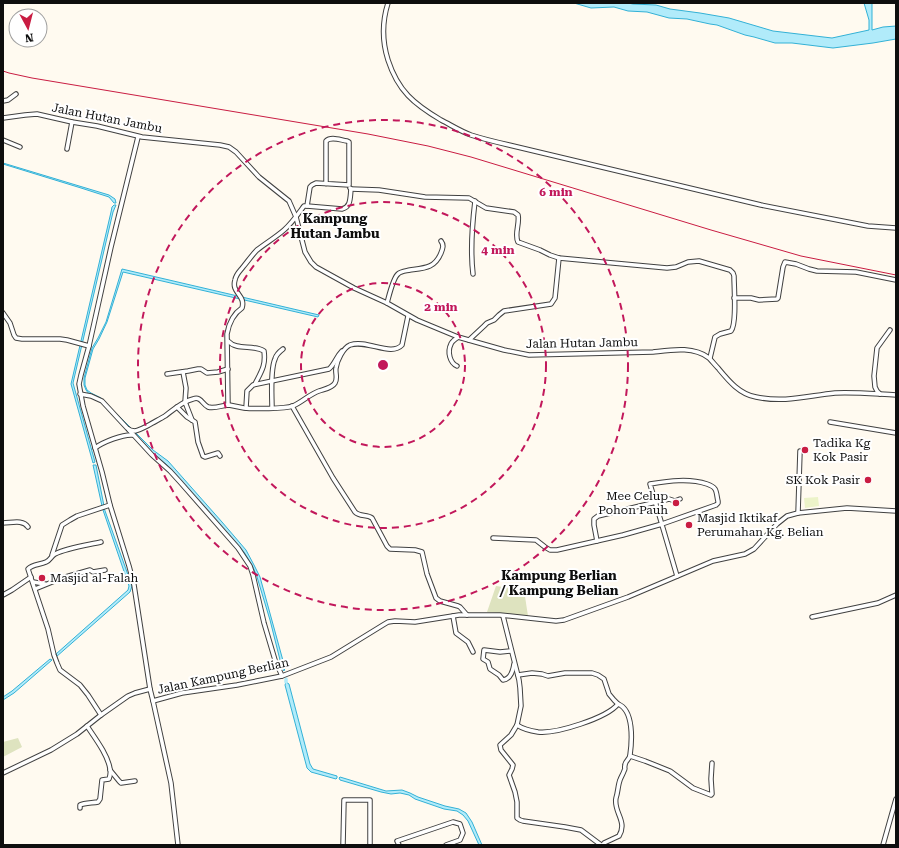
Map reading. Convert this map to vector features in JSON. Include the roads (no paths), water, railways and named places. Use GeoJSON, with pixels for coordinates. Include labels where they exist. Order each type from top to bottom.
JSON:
{"type":"FeatureCollection","features":[{"type":"Feature","properties":{"kind":"street"},"geometry":{"type":"LineString","coordinates":[[388,3],[385,10],[383,41],[393,72],[405,93],[424,110],[471,135],[760,205],[868,226],[896,228]]}},
{"type":"Feature","properties":{"kind":"street"},"geometry":{"type":"LineString","coordinates":[[3,101],[8,100],[16,94]]}},
{"type":"Feature","properties":{"kind":"street","name":"Jalan Hutan Jambu"},"geometry":{"type":"LineString","coordinates":[[3,118],[37,114],[97,126],[138,137],[229,147],[236,152],[259,177],[289,201],[296,217],[305,252],[316,267],[387,303],[408,316],[458,337],[529,356],[681,350],[695,352],[710,358]]}},
{"type":"Feature","properties":{"kind":"street"},"geometry":{"type":"LineString","coordinates":[[67,149],[72,122]]}},
{"type":"Feature","properties":{"kind":"street"},"geometry":{"type":"LineString","coordinates":[[138,137],[80,380],[80,394],[82,406],[134,585],[150,689]]}},
{"type":"Feature","properties":{"kind":"street"},"geometry":{"type":"LineString","coordinates":[[228,405],[227,334],[235,314],[242,308],[243,303],[234,286],[234,281],[237,274],[257,251],[285,230],[304,206],[342,209],[349,206],[349,142],[331,138],[326,141],[326,184]]}},
{"type":"Feature","properties":{"kind":"street"},"geometry":{"type":"LineString","coordinates":[[3,140],[20,147]]}},
{"type":"Feature","properties":{"kind":"street"},"geometry":{"type":"LineString","coordinates":[[306,206],[310,187],[312,184],[316,183],[425,197],[469,198],[486,208],[517,213],[519,219],[518,242],[559,258],[668,268],[676,267],[688,262],[699,261],[730,270],[734,276],[733,330],[715,336],[710,358],[728,380],[737,388],[744,393],[759,398],[775,400],[848,393],[896,395]]}},
{"type":"Feature","properties":{"kind":"street"},"geometry":{"type":"LineString","coordinates":[[473,274],[471,241],[475,201]]}},
{"type":"Feature","properties":{"kind":"street"},"geometry":{"type":"LineString","coordinates":[[387,303],[397,275],[402,272],[432,266],[442,251],[443,245],[441,241]]}},
{"type":"Feature","properties":{"kind":"street"},"geometry":{"type":"LineString","coordinates":[[469,340],[486,324],[494,320],[504,311],[551,304],[555,298],[559,258]]}},
{"type":"Feature","properties":{"kind":"street"},"geometry":{"type":"LineString","coordinates":[[734,298],[777,300],[783,267],[786,262],[817,271],[856,272],[896,280]]}},
{"type":"Feature","properties":{"kind":"street"},"geometry":{"type":"LineString","coordinates":[[3,313],[10,323],[16,338],[60,339],[89,346]]}},
{"type":"Feature","properties":{"kind":"street"},"geometry":{"type":"LineString","coordinates":[[246,408],[247,391],[251,386],[329,368],[332,366],[336,357],[346,348],[356,344],[367,344],[390,350],[397,349],[402,346],[408,316]]}},
{"type":"Feature","properties":{"kind":"street"},"geometry":{"type":"LineString","coordinates":[[881,394],[874,387],[877,348],[890,330]]}},
{"type":"Feature","properties":{"kind":"street"},"geometry":{"type":"LineString","coordinates":[[457,366],[453,364],[451,360],[450,348],[451,343],[458,337]]}},
{"type":"Feature","properties":{"kind":"street"},"geometry":{"type":"LineString","coordinates":[[228,341],[235,346],[257,348],[264,352],[263,369],[255,384]]}},
{"type":"Feature","properties":{"kind":"street"},"geometry":{"type":"LineString","coordinates":[[95,448],[110,440],[134,433],[191,399],[197,398],[209,407],[228,405],[246,408],[282,408],[292,406],[313,394],[332,386],[337,378],[336,366],[346,348]]}},
{"type":"Feature","properties":{"kind":"street"},"geometry":{"type":"LineString","coordinates":[[272,408],[273,362],[275,357],[283,349]]}},
{"type":"Feature","properties":{"kind":"street"},"geometry":{"type":"LineString","coordinates":[[167,374],[199,368],[207,373],[214,373],[228,369]]}},
{"type":"Feature","properties":{"kind":"street"},"geometry":{"type":"LineString","coordinates":[[183,372],[186,388],[185,402],[195,424],[198,442],[203,456],[205,457],[218,453],[220,456]]}},
{"type":"Feature","properties":{"kind":"street"},"geometry":{"type":"LineString","coordinates":[[80,394],[91,396],[102,401],[129,430],[134,433],[152,455],[185,487],[238,548],[250,566],[264,623],[275,660],[282,676]]}},
{"type":"Feature","properties":{"kind":"street"},"geometry":{"type":"LineString","coordinates":[[292,406],[333,478],[355,512],[359,515],[371,517],[390,549],[415,550],[422,552],[427,574],[436,598],[440,601],[458,606],[467,615]]}},
{"type":"Feature","properties":{"kind":"street"},"geometry":{"type":"LineString","coordinates":[[177,407],[192,420]]}},
{"type":"Feature","properties":{"kind":"street"},"geometry":{"type":"LineString","coordinates":[[830,422],[896,433]]}},
{"type":"Feature","properties":{"kind":"street"},"geometry":{"type":"LineString","coordinates":[[798,513],[800,451]]}},
{"type":"Feature","properties":{"kind":"street"},"geometry":{"type":"LineString","coordinates":[[494,538],[536,540],[550,550],[557,550],[597,541],[662,524],[716,505],[718,501],[715,490],[712,486],[698,482],[684,481],[650,484],[662,524],[676,576]]}},
{"type":"Feature","properties":{"kind":"street"},"geometry":{"type":"LineString","coordinates":[[597,541],[594,519],[598,516],[669,499],[675,501],[680,499]]}},
{"type":"Feature","properties":{"kind":"street"},"geometry":{"type":"LineString","coordinates":[[101,715],[80,685],[60,670],[28,569],[31,566],[49,560],[62,526],[76,516],[110,505]]}},
{"type":"Feature","properties":{"kind":"street","name":"Jalan Kampung Berlian"},"geometry":{"type":"LineString","coordinates":[[3,773],[51,750],[77,734],[128,696],[135,693],[150,689],[153,701],[182,693],[237,685],[282,676],[331,657],[388,622],[415,622],[467,615],[503,616],[556,621],[564,620],[628,597],[713,561],[745,554],[754,549],[786,516],[798,513],[847,508],[896,511]]}},
{"type":"Feature","properties":{"kind":"street"},"geometry":{"type":"LineString","coordinates":[[3,523],[22,522],[28,527]]}},
{"type":"Feature","properties":{"kind":"street"},"geometry":{"type":"LineString","coordinates":[[52,555],[102,542]]}},
{"type":"Feature","properties":{"kind":"street"},"geometry":{"type":"LineString","coordinates":[[35,589],[62,578],[90,570],[93,572],[105,570]]}},
{"type":"Feature","properties":{"kind":"street"},"geometry":{"type":"LineString","coordinates":[[3,595],[31,577]]}},
{"type":"Feature","properties":{"kind":"street"},"geometry":{"type":"LineString","coordinates":[[33,582],[46,584]]}},
{"type":"Feature","properties":{"kind":"street"},"geometry":{"type":"LineString","coordinates":[[812,617],[881,602],[896,595]]}},
{"type":"Feature","properties":{"kind":"street"},"geometry":{"type":"LineString","coordinates":[[453,616],[456,633],[468,642],[473,652]]}},
{"type":"Feature","properties":{"kind":"street"},"geometry":{"type":"LineString","coordinates":[[503,616],[520,688],[521,706],[517,725],[511,735],[500,743],[501,750],[513,765],[509,776],[518,802],[517,818],[523,821],[581,830],[602,845],[618,837],[621,834],[622,819],[616,802],[625,763],[630,756],[632,736],[631,723],[628,715],[620,704],[618,704],[609,694],[604,679],[598,675],[592,673],[565,673],[548,676],[532,673],[518,675]]}},
{"type":"Feature","properties":{"kind":"street"},"geometry":{"type":"LineString","coordinates":[[511,651],[500,652],[484,650],[483,658],[488,662],[490,669],[499,675],[503,680],[510,677],[514,663]]}},
{"type":"Feature","properties":{"kind":"street"},"geometry":{"type":"LineString","coordinates":[[153,701],[171,783],[178,845]]}},
{"type":"Feature","properties":{"kind":"street"},"geometry":{"type":"LineString","coordinates":[[517,725],[522,728],[538,732],[554,731],[588,721],[610,711],[618,704]]}},
{"type":"Feature","properties":{"kind":"street"},"geometry":{"type":"LineString","coordinates":[[80,808],[80,805],[83,803],[87,804],[98,802],[100,799],[102,780],[109,779],[110,774],[108,760],[87,726]]}},
{"type":"Feature","properties":{"kind":"street"},"geometry":{"type":"LineString","coordinates":[[630,756],[670,771],[692,788],[711,795],[712,763]]}},
{"type":"Feature","properties":{"kind":"street"},"geometry":{"type":"LineString","coordinates":[[110,770],[121,783],[135,781]]}},
{"type":"Feature","properties":{"kind":"street"},"geometry":{"type":"LineString","coordinates":[[883,845],[896,799]]}},
{"type":"Feature","properties":{"kind":"street"},"geometry":{"type":"LineString","coordinates":[[343,845],[344,800],[370,800],[370,845]]}},
{"type":"Feature","properties":{"kind":"street"},"geometry":{"type":"LineString","coordinates":[[399,845],[397,841],[404,838],[453,822],[460,824],[463,833],[460,840],[446,845]]}},
{"type":"Feature","properties":{"kind":"water"},"geometry":{"type":"Polygon","coordinates":[[[574,3],[628,3],[656,5],[670,9],[729,18],[773,31],[832,38],[869,30],[869,20],[864,3],[872,3],[872,30],[896,26],[896,39],[833,48],[792,43],[775,43],[745,35],[717,25],[687,19],[669,18],[647,12],[628,11],[614,7],[591,8],[574,3]]]}},
{"type":"Feature","properties":{"kind":"water"},"geometry":{"type":"Polygon","coordinates":[[[3,163],[109,195],[115,199],[116,203],[114,203],[109,197],[3,163]]]}},
{"type":"Feature","properties":{"kind":"water"},"geometry":{"type":"Polygon","coordinates":[[[116,205],[113,212],[73,383],[95,462],[93,463],[71,384],[112,207],[116,205]]]}},
{"type":"Feature","properties":{"kind":"water"},"geometry":{"type":"Polygon","coordinates":[[[122,269],[319,315],[318,317],[123,272],[107,322],[93,349],[85,378],[87,390],[101,398],[153,450],[168,461],[246,550],[260,577],[285,668],[284,671],[257,577],[244,552],[167,465],[151,452],[110,408],[89,394],[86,390],[84,385],[84,378],[92,348],[106,322],[122,269]]]}},
{"type":"Feature","properties":{"kind":"water"},"geometry":{"type":"Polygon","coordinates":[[[93,465],[96,465],[104,506],[102,506],[93,465]]]}},
{"type":"Feature","properties":{"kind":"water"},"geometry":{"type":"Polygon","coordinates":[[[104,508],[132,586],[130,592],[56,657],[56,654],[128,590],[129,586],[103,510],[104,508]]]}},
{"type":"Feature","properties":{"kind":"water"},"geometry":{"type":"Polygon","coordinates":[[[50,659],[52,660],[14,693],[3,700],[3,697],[50,659]]]}},
{"type":"Feature","properties":{"kind":"water"},"geometry":{"type":"Polygon","coordinates":[[[286,682],[289,684],[310,764],[313,769],[337,776],[336,779],[311,772],[307,768],[285,685],[286,682]]]}},
{"type":"Feature","properties":{"kind":"water"},"geometry":{"type":"Polygon","coordinates":[[[340,777],[386,791],[402,790],[445,806],[459,809],[466,813],[472,822],[482,845],[479,845],[468,821],[457,811],[444,809],[415,799],[409,795],[381,792],[340,780],[340,777]]]}},
{"type":"Feature","properties":{"kind":"railway"},"geometry":{"type":"LineString","coordinates":[[3,71],[32,78],[368,134],[428,146],[471,157],[801,256],[896,275]]}},
{"type":"Feature","properties":{"kind":"place","name":"Tadika Kg Kok Pasir"},"geometry":{"type":"Point","coordinates":[805,450]}},
{"type":"Feature","properties":{"kind":"place","name":"SK Kok Pasir"},"geometry":{"type":"Point","coordinates":[868,480]}},
{"type":"Feature","properties":{"kind":"place","name":"Mee Celup Pohon Pauh"},"geometry":{"type":"Point","coordinates":[676,503]}},
{"type":"Feature","properties":{"kind":"place","name":"Masjid Iktikaf Perumahan Kg. Belian"},"geometry":{"type":"Point","coordinates":[689,525]}},
{"type":"Feature","properties":{"kind":"place","name":"Masjid al-Falah"},"geometry":{"type":"Point","coordinates":[42,578]}},
{"type":"Feature","properties":{"kind":"district","name":"Kampung Hutan Jambu"},"geometry":{"type":"Point","coordinates":[335,226]}},
{"type":"Feature","properties":{"kind":"district","name":"Kampung Berlian / Kampung Belian"},"geometry":{"type":"Point","coordinates":[559,582]}}]}
